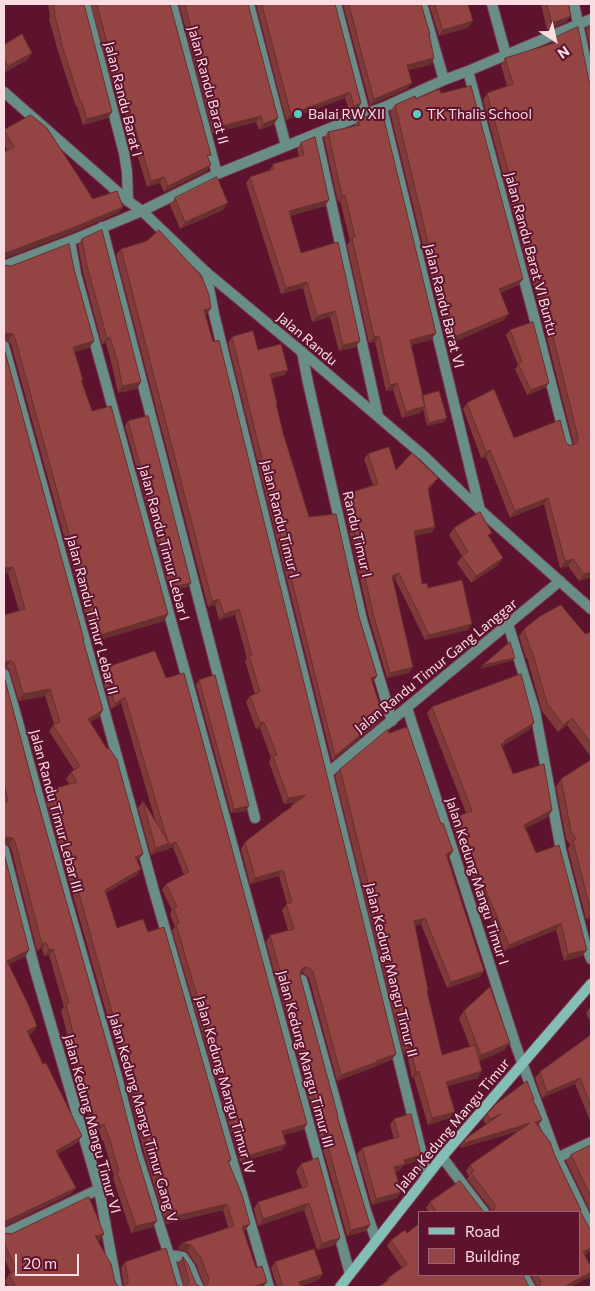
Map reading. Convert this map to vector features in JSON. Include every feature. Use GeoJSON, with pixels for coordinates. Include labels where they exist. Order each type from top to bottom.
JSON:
{"type":"FeatureCollection","features":[{"type":"Feature","properties":{"kind":"main road","name":"Jalan Kedung Mangu Timur"},"geometry":{"type":"LineString","coordinates":[[340,1287],[442,1156],[591,984]]}},
{"type":"Feature","properties":{"kind":"street","name":"Jalan Randu Barat I"},"geometry":{"type":"LineString","coordinates":[[85,4],[124,153],[128,201]]}},
{"type":"Feature","properties":{"kind":"street","name":"Jalan Randu Barat II"},"geometry":{"type":"LineString","coordinates":[[172,4],[217,174]]}},
{"type":"Feature","properties":{"kind":"street"},"geometry":{"type":"LineString","coordinates":[[249,4],[286,146]]}},
{"type":"Feature","properties":{"kind":"street"},"geometry":{"type":"LineString","coordinates":[[336,4],[365,114]]}},
{"type":"Feature","properties":{"kind":"street"},"geometry":{"type":"LineString","coordinates":[[422,4],[444,80]]}},
{"type":"Feature","properties":{"kind":"street"},"geometry":{"type":"LineString","coordinates":[[492,4],[506,55]]}},
{"type":"Feature","properties":{"kind":"street"},"geometry":{"type":"LineString","coordinates":[[574,4],[591,86]]}},
{"type":"Feature","properties":{"kind":"street"},"geometry":{"type":"LineString","coordinates":[[4,266],[142,211],[217,174],[382,108],[591,19]]}},
{"type":"Feature","properties":{"kind":"street","name":"Jalan Randu Barat VI Buntu"},"geometry":{"type":"LineString","coordinates":[[468,71],[567,445]]}},
{"type":"Feature","properties":{"kind":"street","name":"Jalan Randu"},"geometry":{"type":"LineString","coordinates":[[4,92],[128,201],[142,211],[206,272],[424,456],[480,510],[591,609]]}},
{"type":"Feature","properties":{"kind":"street","name":"Jalan Randu Barat VI"},"geometry":{"type":"LineString","coordinates":[[382,108],[480,510]]}},
{"type":"Feature","properties":{"kind":"street"},"geometry":{"type":"LineString","coordinates":[[316,134],[378,416]]}},
{"type":"Feature","properties":{"kind":"street"},"geometry":{"type":"LineString","coordinates":[[102,227],[255,818]]}},
{"type":"Feature","properties":{"kind":"street","name":"Jalan Randu Timur Lebar I"},"geometry":{"type":"LineString","coordinates":[[70,241],[76,274],[234,851]]}},
{"type":"Feature","properties":{"kind":"street","name":"Jalan Randu Timur I"},"geometry":{"type":"LineString","coordinates":[[206,272],[214,314],[328,772]]}},
{"type":"Feature","properties":{"kind":"street","name":"Jalan Randu Timur Lebar II"},"geometry":{"type":"LineString","coordinates":[[4,346],[154,891]]}},
{"type":"Feature","properties":{"kind":"street","name":"Randu Timur I"},"geometry":{"type":"LineString","coordinates":[[302,352],[362,620],[392,720]]}},
{"type":"Feature","properties":{"kind":"street","name":"Jalan Randu Timur Gang Langgar"},"geometry":{"type":"LineString","coordinates":[[328,772],[560,581]]}},
{"type":"Feature","properties":{"kind":"street"},"geometry":{"type":"LineString","coordinates":[[508,624],[535,711],[561,850],[585,944],[591,959]]}},
{"type":"Feature","properties":{"kind":"street","name":"Jalan Randu Timur Lebar III"},"geometry":{"type":"LineString","coordinates":[[4,674],[82,955]]}},
{"type":"Feature","properties":{"kind":"street","name":"Jalan Kedung Mangu Timur I"},"geometry":{"type":"LineString","coordinates":[[407,708],[522,1063],[557,1158],[591,1228]]}},
{"type":"Feature","properties":{"kind":"street","name":"Jalan Kedung Mangu Timur II"},"geometry":{"type":"LineString","coordinates":[[328,772],[427,1175]]}},
{"type":"Feature","properties":{"kind":"street","name":"Jalan Kedung Mangu Timur VI"},"geometry":{"type":"LineString","coordinates":[[4,850],[34,970],[99,1189],[117,1287]]}},
{"type":"Feature","properties":{"kind":"street","name":"Jalan Kedung Mangu Timur III"},"geometry":{"type":"LineString","coordinates":[[234,851],[350,1274]]}},
{"type":"Feature","properties":{"kind":"street","name":"Jalan Kedung Mangu Timur IV"},"geometry":{"type":"LineString","coordinates":[[154,891],[269,1287]]}},
{"type":"Feature","properties":{"kind":"street","name":"Jalan Kedung Mangu Timur Gang V"},"geometry":{"type":"LineString","coordinates":[[82,955],[137,1154],[178,1287]]}},
{"type":"Feature","properties":{"kind":"street"},"geometry":{"type":"LineString","coordinates":[[302,980],[376,1240]]}},
{"type":"Feature","properties":{"kind":"street"},"geometry":{"type":"LineString","coordinates":[[557,1158],[591,1142]]}},
{"type":"Feature","properties":{"kind":"street"},"geometry":{"type":"LineString","coordinates":[[442,1156],[483,1211]]}},
{"type":"Feature","properties":{"kind":"street"},"geometry":{"type":"LineString","coordinates":[[4,1234],[99,1189]]}},
{"type":"Feature","properties":{"kind":"street"},"geometry":{"type":"LineString","coordinates":[[169,1255],[183,1257],[190,1267],[198,1287]]}},
{"type":"Feature","properties":{"kind":"street"},"geometry":{"type":"LineString","coordinates":[[524,1276],[530,1287]]}},
{"type":"Feature","properties":{"kind":"building"},"geometry":{"type":"Polygon","coordinates":[[[53,4],[84,4],[112,112],[87,119],[60,39],[53,4]]]}},
{"type":"Feature","properties":{"kind":"building"},"geometry":{"type":"Polygon","coordinates":[[[97,4],[170,4],[211,155],[207,156],[211,165],[168,186],[164,177],[151,181],[129,107],[125,108],[97,4]]]}},
{"type":"Feature","properties":{"kind":"building"},"geometry":{"type":"Polygon","coordinates":[[[185,4],[248,4],[278,118],[263,124],[261,116],[218,127],[185,4]]]}},
{"type":"Feature","properties":{"kind":"building"},"geometry":{"type":"Polygon","coordinates":[[[262,4],[335,4],[361,103],[354,106],[350,92],[291,114],[262,4]]]}},
{"type":"Feature","properties":{"kind":"building"},"geometry":{"type":"Polygon","coordinates":[[[349,4],[421,4],[430,34],[434,58],[407,65],[412,83],[374,99],[349,4]]]}},
{"type":"Feature","properties":{"kind":"building"},"geometry":{"type":"Polygon","coordinates":[[[435,4],[468,4],[473,21],[443,30],[435,4]]]}},
{"type":"Feature","properties":{"kind":"building"},"geometry":{"type":"Polygon","coordinates":[[[547,4],[568,4],[571,16],[552,23],[547,4]]]}},
{"type":"Feature","properties":{"kind":"building"},"geometry":{"type":"Polygon","coordinates":[[[578,27],[591,84],[591,572],[584,574],[573,559],[565,561],[548,498],[515,511],[490,450],[486,452],[467,403],[494,389],[514,438],[560,420],[566,443],[573,445],[578,441],[537,273],[487,93],[513,84],[505,58],[557,42],[556,37],[578,27]]]}},
{"type":"Feature","properties":{"kind":"building"},"geometry":{"type":"Polygon","coordinates":[[[22,34],[32,53],[8,66],[4,59],[4,45],[22,34]]]}},
{"type":"Feature","properties":{"kind":"building"},"geometry":{"type":"Polygon","coordinates":[[[471,86],[523,279],[499,289],[509,314],[454,337],[451,329],[449,330],[395,105],[415,96],[416,99],[439,89],[441,93],[471,86]]]}},
{"type":"Feature","properties":{"kind":"building"},"geometry":{"type":"Polygon","coordinates":[[[382,111],[436,333],[410,340],[425,406],[406,412],[397,383],[390,385],[379,336],[374,337],[352,238],[355,237],[345,195],[342,196],[328,132],[360,125],[358,120],[382,111]]]}},
{"type":"Feature","properties":{"kind":"building"},"geometry":{"type":"Polygon","coordinates":[[[31,115],[47,128],[93,199],[117,191],[123,207],[4,255],[4,152],[14,147],[4,130],[31,115]]]}},
{"type":"Feature","properties":{"kind":"building"},"geometry":{"type":"Polygon","coordinates":[[[315,137],[329,200],[289,211],[301,253],[338,242],[360,341],[343,345],[335,311],[317,316],[307,282],[286,288],[250,177],[274,169],[273,164],[304,155],[301,143],[315,137]]]}},
{"type":"Feature","properties":{"kind":"building"},"geometry":{"type":"Polygon","coordinates":[[[217,177],[228,203],[185,222],[175,198],[217,177]]]}},
{"type":"Feature","properties":{"kind":"building"},"geometry":{"type":"Polygon","coordinates":[[[102,230],[141,382],[122,386],[118,363],[110,337],[107,338],[87,266],[82,239],[102,230]]]}},
{"type":"Feature","properties":{"kind":"building"},"geometry":{"type":"Polygon","coordinates":[[[159,230],[202,277],[209,295],[211,308],[204,310],[213,342],[219,340],[396,1054],[341,1075],[313,972],[307,967],[301,970],[300,976],[337,1116],[370,1225],[351,1230],[270,935],[294,929],[286,904],[292,902],[283,870],[255,878],[245,842],[306,795],[288,798],[273,756],[277,755],[264,722],[260,723],[250,696],[260,692],[249,655],[252,655],[239,609],[224,614],[219,599],[212,601],[121,249],[147,241],[159,230]]]}},
{"type":"Feature","properties":{"kind":"building"},"geometry":{"type":"Polygon","coordinates":[[[69,244],[94,341],[73,347],[83,380],[81,380],[92,411],[111,406],[168,614],[97,636],[15,338],[13,334],[7,333],[4,335],[4,264],[11,266],[69,244]]]}},
{"type":"Feature","properties":{"kind":"building"},"geometry":{"type":"Polygon","coordinates":[[[533,322],[549,383],[531,390],[518,364],[522,362],[510,330],[533,322]]]}},
{"type":"Feature","properties":{"kind":"building"},"geometry":{"type":"Polygon","coordinates":[[[253,331],[258,350],[281,344],[288,370],[270,374],[283,433],[309,517],[336,514],[359,617],[377,676],[371,678],[383,716],[335,756],[232,337],[253,331]]]}},
{"type":"Feature","properties":{"kind":"building"},"geometry":{"type":"Polygon","coordinates":[[[4,348],[103,710],[88,719],[107,749],[109,748],[117,760],[143,854],[135,857],[141,869],[105,890],[117,928],[143,919],[148,932],[164,927],[231,1160],[228,1161],[242,1195],[250,1224],[242,1227],[256,1268],[262,1266],[267,1282],[252,1287],[205,1287],[209,1279],[201,1258],[191,1245],[182,1243],[234,1226],[227,1204],[171,1217],[148,1146],[50,790],[77,782],[71,772],[80,766],[53,725],[60,722],[50,689],[23,694],[14,663],[7,661],[4,663],[4,615],[25,609],[13,567],[4,568],[4,348]]]}},
{"type":"Feature","properties":{"kind":"building"},"geometry":{"type":"Polygon","coordinates":[[[439,391],[447,418],[429,423],[422,396],[439,391]]]}},
{"type":"Feature","properties":{"kind":"building"},"geometry":{"type":"Polygon","coordinates":[[[148,416],[191,583],[173,587],[128,421],[148,416]]]}},
{"type":"Feature","properties":{"kind":"building"},"geometry":{"type":"Polygon","coordinates":[[[389,447],[396,470],[412,453],[438,478],[428,488],[435,527],[414,531],[422,584],[427,583],[428,588],[462,580],[472,624],[429,635],[399,573],[392,576],[413,667],[390,673],[373,613],[346,494],[378,484],[368,454],[389,447]]]}},
{"type":"Feature","properties":{"kind":"building"},"geometry":{"type":"Polygon","coordinates":[[[480,512],[492,533],[488,535],[503,558],[476,576],[462,556],[468,552],[454,528],[480,512]]]}},
{"type":"Feature","properties":{"kind":"building"},"geometry":{"type":"Polygon","coordinates":[[[561,605],[585,634],[591,632],[591,743],[572,718],[563,725],[547,703],[524,629],[539,617],[561,605]]]}},
{"type":"Feature","properties":{"kind":"building"},"geometry":{"type":"Polygon","coordinates":[[[510,642],[515,658],[483,665],[510,642]]]}},
{"type":"Feature","properties":{"kind":"building"},"geometry":{"type":"Polygon","coordinates":[[[155,651],[166,678],[184,673],[307,1124],[282,1131],[286,1144],[244,1157],[176,924],[179,923],[174,908],[177,907],[166,884],[189,872],[176,842],[168,845],[169,843],[125,697],[115,704],[105,668],[155,651]]]}},
{"type":"Feature","properties":{"kind":"building"},"geometry":{"type":"Polygon","coordinates":[[[521,674],[534,723],[501,744],[513,774],[544,764],[552,810],[524,825],[536,853],[559,845],[587,950],[568,954],[561,923],[509,945],[466,846],[456,817],[472,811],[432,707],[521,674]]]}},
{"type":"Feature","properties":{"kind":"building"},"geometry":{"type":"Polygon","coordinates":[[[215,675],[249,806],[234,809],[199,680],[215,675]]]}},
{"type":"Feature","properties":{"kind":"building"},"geometry":{"type":"Polygon","coordinates":[[[4,676],[135,1149],[157,1221],[136,1226],[117,1172],[119,1171],[104,1124],[97,1128],[72,1037],[74,1037],[66,1004],[69,1003],[53,949],[49,950],[46,942],[42,944],[15,842],[13,838],[7,837],[4,839],[4,803],[8,801],[4,784],[4,676]]]}},
{"type":"Feature","properties":{"kind":"building"},"geometry":{"type":"Polygon","coordinates":[[[407,727],[441,824],[443,823],[453,851],[446,854],[484,971],[451,982],[425,918],[414,921],[427,991],[442,1055],[475,1045],[482,1071],[446,1082],[455,1112],[432,1118],[419,1071],[416,1072],[411,1048],[409,1049],[340,769],[388,729],[389,733],[407,727]]]}},
{"type":"Feature","properties":{"kind":"building"},"geometry":{"type":"Polygon","coordinates":[[[591,760],[591,912],[573,841],[576,839],[571,831],[561,779],[591,760]]]}},
{"type":"Feature","properties":{"kind":"building"},"geometry":{"type":"Polygon","coordinates":[[[143,801],[169,843],[156,848],[143,801]]]}},
{"type":"Feature","properties":{"kind":"building"},"geometry":{"type":"Polygon","coordinates":[[[4,853],[29,950],[7,961],[37,1026],[27,1031],[43,1064],[46,1063],[82,1136],[56,1151],[76,1188],[4,1223],[4,853]]]}},
{"type":"Feature","properties":{"kind":"building"},"geometry":{"type":"Polygon","coordinates":[[[490,987],[510,1043],[481,1055],[464,1011],[490,987]]]}},
{"type":"Feature","properties":{"kind":"building"},"geometry":{"type":"Polygon","coordinates":[[[591,1035],[591,1106],[580,1078],[547,1092],[540,1072],[591,1035]]]}},
{"type":"Feature","properties":{"kind":"building"},"geometry":{"type":"Polygon","coordinates":[[[527,1081],[534,1099],[532,1099],[542,1120],[535,1122],[550,1142],[580,1211],[492,1211],[495,1206],[494,1203],[471,1173],[474,1171],[470,1165],[530,1123],[465,1143],[464,1141],[468,1137],[501,1114],[490,1119],[487,1114],[496,1104],[527,1081]]]}},
{"type":"Feature","properties":{"kind":"building"},"geometry":{"type":"Polygon","coordinates":[[[411,1114],[421,1155],[404,1160],[405,1164],[394,1167],[401,1192],[376,1199],[362,1148],[399,1137],[394,1119],[411,1114]]]}},
{"type":"Feature","properties":{"kind":"building"},"geometry":{"type":"Polygon","coordinates":[[[591,1145],[591,1197],[571,1155],[591,1145]]]}},
{"type":"Feature","properties":{"kind":"building"},"geometry":{"type":"Polygon","coordinates":[[[318,1158],[340,1238],[322,1243],[309,1203],[263,1219],[258,1202],[308,1186],[301,1164],[318,1158]]]}},
{"type":"Feature","properties":{"kind":"building"},"geometry":{"type":"Polygon","coordinates":[[[460,1181],[483,1211],[436,1211],[430,1202],[460,1181]]]}},
{"type":"Feature","properties":{"kind":"building"},"geometry":{"type":"Polygon","coordinates":[[[89,1197],[104,1234],[95,1236],[111,1264],[115,1282],[120,1287],[16,1287],[9,1274],[17,1270],[4,1243],[4,1232],[11,1234],[89,1197]]]}},
{"type":"Feature","properties":{"kind":"building"},"geometry":{"type":"Polygon","coordinates":[[[580,1211],[591,1231],[591,1248],[583,1252],[591,1267],[591,1272],[564,1287],[536,1287],[540,1285],[541,1281],[538,1276],[580,1276],[580,1211]]]}},
{"type":"Feature","properties":{"kind":"building"},"geometry":{"type":"Polygon","coordinates":[[[418,1225],[418,1276],[524,1276],[530,1287],[378,1287],[407,1264],[391,1240],[405,1230],[407,1233],[418,1225]]]}},
{"type":"Feature","properties":{"kind":"building"},"geometry":{"type":"Polygon","coordinates":[[[166,1248],[177,1285],[181,1287],[123,1287],[128,1283],[125,1262],[166,1248]]]}},
{"type":"Feature","properties":{"kind":"building"},"geometry":{"type":"Polygon","coordinates":[[[314,1249],[323,1274],[299,1282],[301,1287],[283,1287],[275,1262],[314,1249]]]}},
{"type":"Feature","properties":{"kind":"building"},"geometry":{"type":"Polygon","coordinates":[[[183,1257],[196,1284],[201,1287],[185,1287],[189,1282],[183,1257]]]}},
{"type":"Feature","properties":{"kind":"place","name":"Balai RW XII"},"geometry":{"type":"Point","coordinates":[298,114]}},
{"type":"Feature","properties":{"kind":"place","name":"TK Thalis School"},"geometry":{"type":"Point","coordinates":[417,114]}}]}
